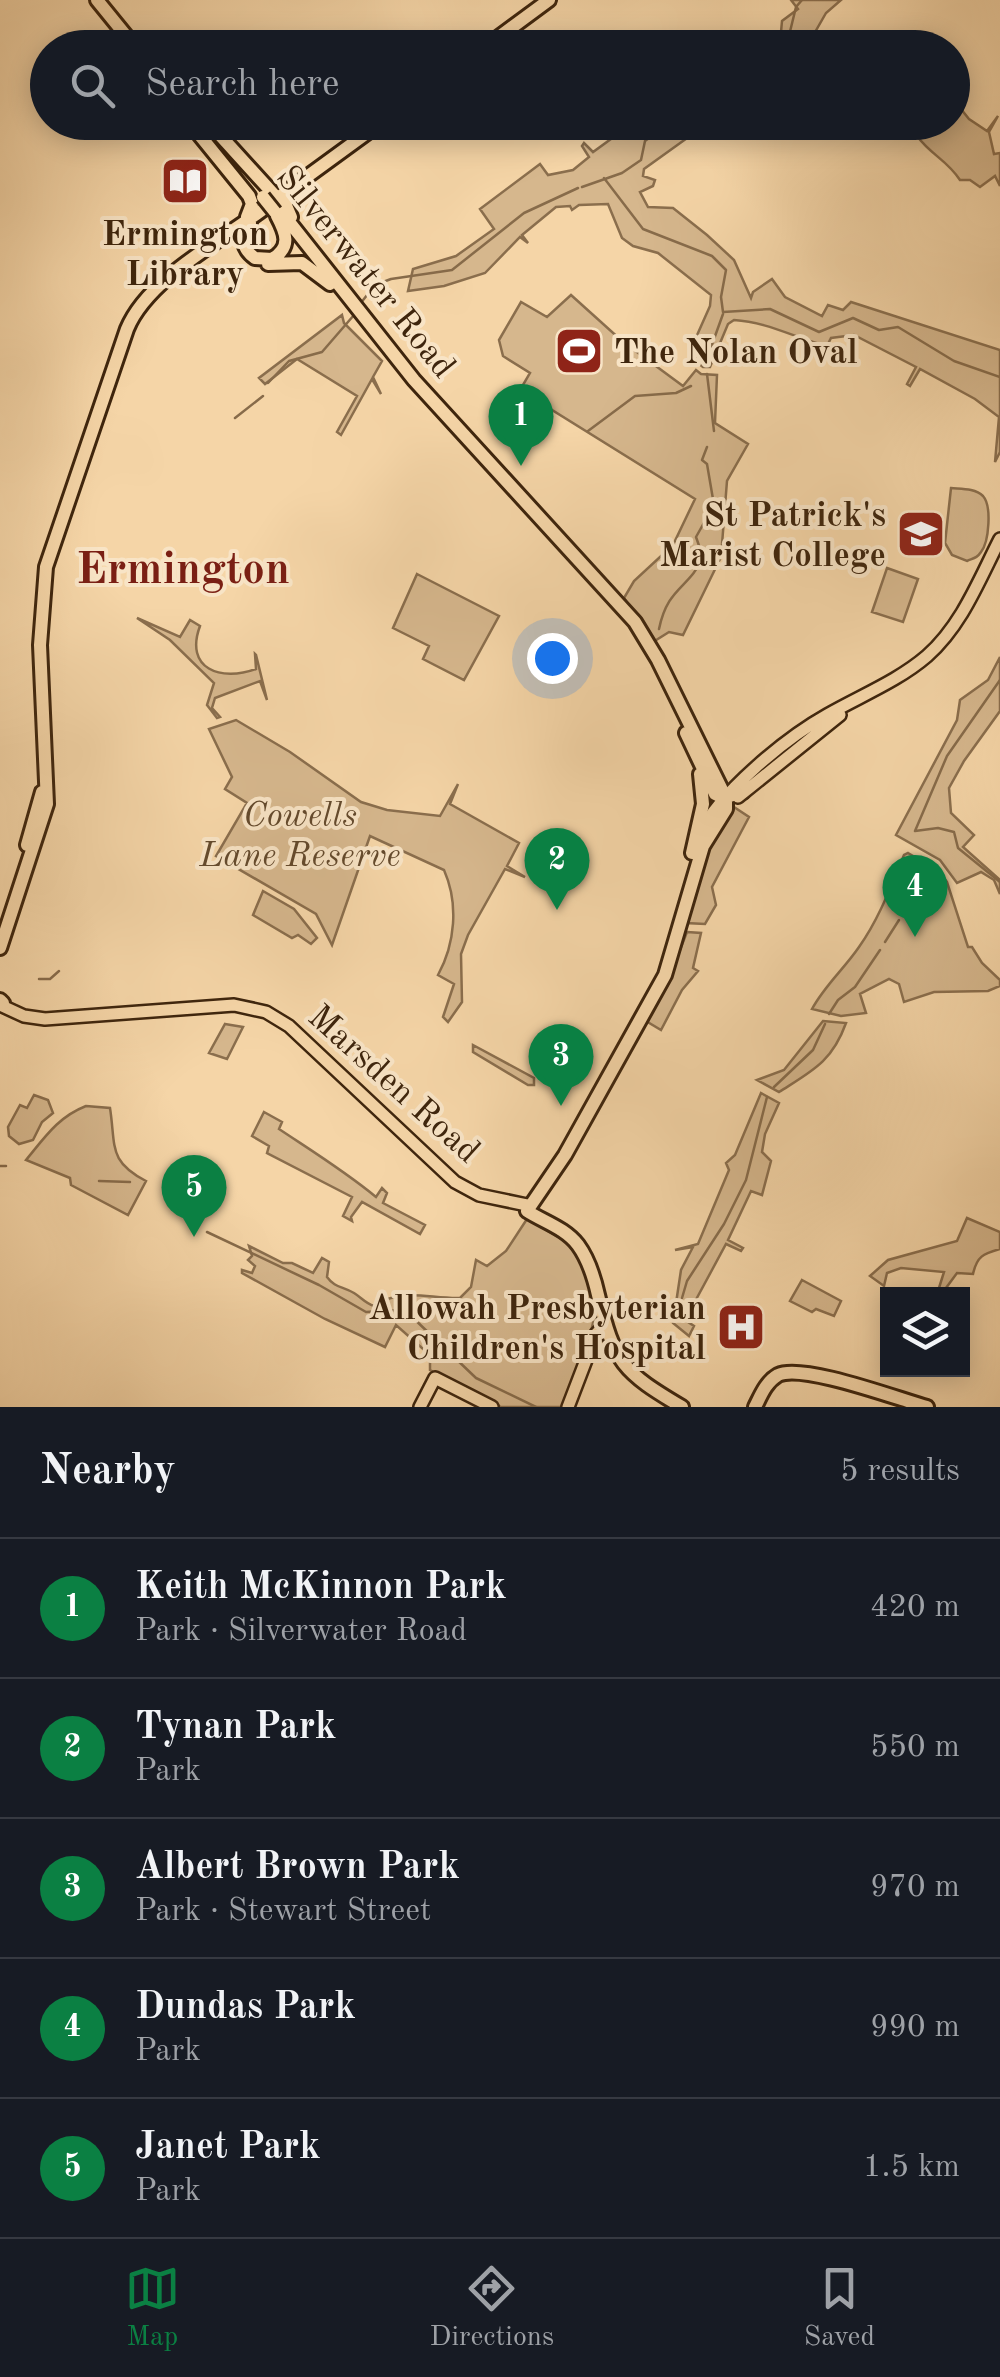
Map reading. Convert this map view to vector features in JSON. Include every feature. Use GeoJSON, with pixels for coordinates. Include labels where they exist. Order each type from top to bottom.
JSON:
{"type":"FeatureCollection","features":[{"type":"Feature","properties":{"kind":"highway"},"geometry":{"type":"LineString","coordinates":[[93,0],[117,30]]}},
{"type":"Feature","properties":{"kind":"highway"},"geometry":{"type":"LineString","coordinates":[[505,30],[546,0]]}},
{"type":"Feature","properties":{"kind":"highway"},"geometry":{"type":"LineString","coordinates":[[210,140],[249,196],[252,204],[247,217]]}},
{"type":"Feature","properties":{"kind":"highway","name":"Silverwater Road"},"geometry":{"type":"LineString","coordinates":[[215,140],[272,202],[377,339],[625,608],[652,650],[725,800]]}},
{"type":"Feature","properties":{"kind":"highway"},"geometry":{"type":"LineString","coordinates":[[218,140],[277,190],[292,189]]}},
{"type":"Feature","properties":{"kind":"highway"},"geometry":{"type":"LineString","coordinates":[[327,273],[285,208],[286,200],[292,189],[350,140]]}},
{"type":"Feature","properties":{"kind":"highway"},"geometry":{"type":"LineString","coordinates":[[0,948],[42,826],[48,779],[40,636],[44,578],[132,318],[160,286],[247,217],[357,140]]}},
{"type":"Feature","properties":{"kind":"highway"},"geometry":{"type":"LineString","coordinates":[[22,862],[42,826],[40,582],[49,542],[132,308],[168,273],[340,154]]}},
{"type":"Feature","properties":{"kind":"highway"},"geometry":{"type":"LineString","coordinates":[[262,179],[272,202]]}},
{"type":"Feature","properties":{"kind":"highway"},"geometry":{"type":"LineString","coordinates":[[227,234],[227,240],[255,261],[302,263],[327,273]]}},
{"type":"Feature","properties":{"kind":"highway"},"geometry":{"type":"LineString","coordinates":[[272,264],[298,254],[303,242]]}},
{"type":"Feature","properties":{"kind":"highway","name":"Silverwater Road"},"geometry":{"type":"LineString","coordinates":[[327,273],[377,339],[633,628],[663,679],[711,789],[725,800]]}},
{"type":"Feature","properties":{"kind":"highway","name":"Silverwater Road"},"geometry":{"type":"LineString","coordinates":[[688,739],[701,779],[702,804],[689,877]]}},
{"type":"Feature","properties":{"kind":"highway"},"geometry":{"type":"LineString","coordinates":[[0,934],[44,777]]}},
{"type":"Feature","properties":{"kind":"highway"},"geometry":{"type":"LineString","coordinates":[[717,778],[728,787],[740,789]]}},
{"type":"Feature","properties":{"kind":"highway"},"geometry":{"type":"LineString","coordinates":[[682,1407],[631,1374],[617,1356],[584,1254],[569,1236],[528,1208],[658,974],[689,877],[725,800],[740,789]]}},
{"type":"Feature","properties":{"kind":"highway"},"geometry":{"type":"LineString","coordinates":[[753,1407],[763,1384],[780,1370],[802,1369],[927,1407]]}},
{"type":"Feature","properties":{"kind":"main road"},"geometry":{"type":"LineString","coordinates":[[740,789],[814,722],[906,671],[931,652],[960,618],[1000,539]]}},
{"type":"Feature","properties":{"kind":"main road"},"geometry":{"type":"LineString","coordinates":[[740,789],[828,723],[909,676],[935,656],[964,621],[1000,553]]}},
{"type":"Feature","properties":{"kind":"main road"},"geometry":{"type":"LineString","coordinates":[[697,839],[725,800]]}},
{"type":"Feature","properties":{"kind":"main road","name":"Marsden Road"},"geometry":{"type":"LineString","coordinates":[[2,1004],[28,1017],[49,1019],[224,1005],[266,1012],[289,1026],[455,1182],[475,1194],[528,1208]]}},
{"type":"Feature","properties":{"kind":"main road"},"geometry":{"type":"LineString","coordinates":[[568,1407],[596,1334],[605,1325]]}},
{"type":"Feature","properties":{"kind":"main road"},"geometry":{"type":"LineString","coordinates":[[420,1407],[435,1378],[492,1407]]}},
{"type":"Feature","properties":{"kind":"green space"},"geometry":{"type":"Polygon","coordinates":[[[791,0],[841,0],[826,13],[816,30],[781,30],[782,21],[798,9],[791,0]]]}},
{"type":"Feature","properties":{"kind":"green space"},"geometry":{"type":"Polygon","coordinates":[[[998,116],[989,132],[994,154],[1000,153],[1000,186],[995,176],[980,187],[970,180],[960,180],[921,140],[970,140],[970,120],[987,131],[998,116]]]}},
{"type":"Feature","properties":{"kind":"green space"},"geometry":{"type":"Polygon","coordinates":[[[610,140],[684,140],[644,169],[643,176],[655,180],[653,186],[640,192],[648,207],[673,208],[734,260],[751,298],[753,292],[772,279],[785,297],[822,316],[828,305],[843,310],[851,302],[1000,350],[1000,452],[995,462],[999,417],[920,369],[910,386],[907,384],[916,367],[854,335],[831,338],[827,346],[734,320],[728,324],[710,367],[703,367],[694,360],[697,353],[690,351],[711,295],[658,253],[633,246],[622,238],[608,204],[579,205],[572,210],[570,206],[556,207],[522,235],[528,243],[520,237],[485,273],[444,286],[408,291],[413,269],[456,256],[494,229],[480,209],[540,164],[548,175],[573,170],[589,157],[584,143],[593,152],[610,140]]]}},
{"type":"Feature","properties":{"kind":"green space"},"geometry":{"type":"Polygon","coordinates":[[[571,295],[622,341],[683,386],[696,370],[717,375],[715,423],[748,444],[727,481],[721,557],[683,635],[669,632],[653,642],[624,598],[634,581],[673,545],[695,499],[520,390],[530,373],[503,356],[499,340],[521,302],[547,317],[571,295]]]}},
{"type":"Feature","properties":{"kind":"green space"},"geometry":{"type":"Polygon","coordinates":[[[342,315],[344,323],[382,361],[373,377],[381,394],[372,379],[341,435],[337,432],[357,396],[297,359],[265,384],[259,378],[342,315]]]}},
{"type":"Feature","properties":{"kind":"green space"},"geometry":{"type":"Polygon","coordinates":[[[951,488],[980,493],[988,508],[984,547],[978,556],[967,561],[952,555],[945,543],[951,488]]]}},
{"type":"Feature","properties":{"kind":"green space"},"geometry":{"type":"Polygon","coordinates":[[[887,568],[918,579],[903,622],[872,612],[887,568]]]}},
{"type":"Feature","properties":{"kind":"green space"},"geometry":{"type":"Polygon","coordinates":[[[417,574],[499,616],[464,680],[423,659],[429,646],[393,628],[417,574]]]}},
{"type":"Feature","properties":{"kind":"green space"},"geometry":{"type":"Polygon","coordinates":[[[137,618],[180,637],[190,620],[200,626],[197,653],[209,669],[230,674],[256,669],[255,654],[267,700],[260,681],[215,698],[212,708],[220,717],[217,718],[207,705],[214,683],[170,640],[137,618]]]}},
{"type":"Feature","properties":{"kind":"green space"},"geometry":{"type":"Polygon","coordinates":[[[1000,657],[1000,711],[949,788],[951,813],[974,835],[963,847],[1000,880],[1000,894],[994,880],[981,872],[957,883],[940,860],[896,835],[957,720],[960,700],[988,680],[1000,657]]]}},
{"type":"Feature","properties":{"kind":"green space","name":"Cowells Lane Reserve"},"geometry":{"type":"Polygon","coordinates":[[[236,720],[361,802],[387,810],[440,816],[458,784],[450,804],[519,843],[507,866],[525,877],[505,869],[468,935],[461,954],[462,1002],[448,1022],[443,1017],[454,984],[438,975],[453,924],[452,896],[444,870],[370,836],[332,945],[316,914],[216,856],[247,803],[225,789],[232,777],[209,729],[236,720]]]}},
{"type":"Feature","properties":{"kind":"green space"},"geometry":{"type":"Polygon","coordinates":[[[734,807],[749,817],[712,887],[716,905],[705,924],[686,923],[704,853],[734,807]]]}},
{"type":"Feature","properties":{"kind":"green space"},"geometry":{"type":"Polygon","coordinates":[[[908,853],[940,872],[947,882],[968,947],[1000,980],[1000,986],[988,991],[934,992],[904,1002],[899,984],[889,979],[860,994],[866,1013],[841,1016],[812,1009],[866,936],[908,853]]]}},
{"type":"Feature","properties":{"kind":"green space"},"geometry":{"type":"Polygon","coordinates":[[[263,891],[294,909],[317,938],[311,944],[298,935],[292,938],[253,915],[263,891]]]}},
{"type":"Feature","properties":{"kind":"green space"},"geometry":{"type":"Polygon","coordinates":[[[687,932],[701,933],[693,968],[698,971],[682,990],[661,1030],[646,1021],[687,932]]]}},
{"type":"Feature","properties":{"kind":"green space"},"geometry":{"type":"Polygon","coordinates":[[[823,1021],[846,1023],[820,1064],[779,1092],[757,1080],[784,1070],[823,1021]]]}},
{"type":"Feature","properties":{"kind":"green space"},"geometry":{"type":"Polygon","coordinates":[[[225,1024],[243,1027],[227,1059],[209,1053],[225,1024]]]}},
{"type":"Feature","properties":{"kind":"green space"},"geometry":{"type":"Polygon","coordinates":[[[473,1045],[534,1078],[534,1085],[473,1052],[473,1045]]]}},
{"type":"Feature","properties":{"kind":"green space"},"geometry":{"type":"Polygon","coordinates":[[[761,1093],[779,1103],[765,1134],[762,1152],[771,1161],[762,1195],[751,1191],[728,1240],[743,1248],[741,1251],[726,1244],[685,1320],[694,1326],[689,1336],[673,1323],[681,1270],[693,1247],[675,1250],[698,1244],[729,1170],[726,1163],[735,1155],[761,1093]]]}},
{"type":"Feature","properties":{"kind":"green space"},"geometry":{"type":"Polygon","coordinates":[[[34,1095],[48,1100],[53,1113],[42,1122],[33,1140],[19,1144],[9,1136],[8,1127],[20,1105],[27,1108],[34,1095]]]}},
{"type":"Feature","properties":{"kind":"green space"},"geometry":{"type":"Polygon","coordinates":[[[86,1106],[110,1108],[119,1159],[146,1181],[128,1215],[71,1185],[70,1178],[26,1160],[60,1122],[86,1106]]]}},
{"type":"Feature","properties":{"kind":"green space"},"geometry":{"type":"Polygon","coordinates":[[[264,1112],[282,1122],[279,1129],[376,1197],[382,1188],[387,1193],[383,1203],[425,1225],[420,1234],[362,1202],[352,1221],[343,1216],[352,1197],[267,1153],[269,1146],[252,1136],[264,1112]]]}},
{"type":"Feature","properties":{"kind":"green space"},"geometry":{"type":"Polygon","coordinates":[[[967,1218],[1000,1232],[1000,1249],[982,1257],[973,1274],[957,1273],[947,1287],[939,1287],[944,1272],[901,1268],[887,1273],[884,1286],[870,1276],[888,1260],[957,1241],[967,1218]]]}},
{"type":"Feature","properties":{"kind":"green space"},"geometry":{"type":"Polygon","coordinates":[[[527,1219],[570,1244],[586,1267],[596,1310],[586,1353],[565,1407],[501,1407],[430,1370],[430,1355],[396,1325],[385,1347],[242,1273],[252,1273],[255,1266],[248,1260],[252,1256],[249,1246],[313,1273],[322,1258],[329,1262],[330,1281],[374,1306],[405,1295],[460,1298],[471,1287],[476,1260],[487,1266],[506,1251],[527,1219]]]}},
{"type":"Feature","properties":{"kind":"green space"},"geometry":{"type":"Polygon","coordinates":[[[802,1280],[841,1301],[834,1316],[816,1309],[812,1312],[790,1301],[802,1280]]]}},
{"type":"Feature","properties":{"kind":"waterway"},"geometry":{"type":"LineString","coordinates":[[790,30],[796,7],[802,0]]}},
{"type":"Feature","properties":{"kind":"waterway"},"geometry":{"type":"LineString","coordinates":[[582,187],[622,173],[641,160],[646,140]]}},
{"type":"Feature","properties":{"kind":"waterway"},"geometry":{"type":"LineString","coordinates":[[604,178],[643,229],[712,256],[726,270],[721,297],[723,312],[770,309],[819,332],[853,318],[879,330],[898,327],[954,361],[1000,377]]}},
{"type":"Feature","properties":{"kind":"waterway"},"geometry":{"type":"LineString","coordinates":[[360,304],[375,285],[391,279],[452,270],[524,213],[578,188]]}},
{"type":"Feature","properties":{"kind":"waterway"},"geometry":{"type":"LineString","coordinates":[[705,364],[723,314]]}},
{"type":"Feature","properties":{"kind":"waterway"},"geometry":{"type":"LineString","coordinates":[[268,383],[289,361],[322,352],[354,315]]}},
{"type":"Feature","properties":{"kind":"waterway"},"geometry":{"type":"LineString","coordinates":[[707,374],[714,431]]}},
{"type":"Feature","properties":{"kind":"waterway"},"geometry":{"type":"LineString","coordinates":[[588,431],[635,396],[676,393],[691,386]]}},
{"type":"Feature","properties":{"kind":"waterway"},"geometry":{"type":"LineString","coordinates":[[235,418],[263,396]]}},
{"type":"Feature","properties":{"kind":"waterway"},"geometry":{"type":"LineString","coordinates":[[659,629],[668,604],[703,557],[696,537],[714,505],[707,464],[702,460],[707,447]]}},
{"type":"Feature","properties":{"kind":"waterway"},"geometry":{"type":"LineString","coordinates":[[1000,680],[947,756],[915,831],[938,828],[954,832],[958,848],[1000,882]]}},
{"type":"Feature","properties":{"kind":"waterway"},"geometry":{"type":"LineString","coordinates":[[885,942],[899,920]]}},
{"type":"Feature","properties":{"kind":"waterway"},"geometry":{"type":"LineString","coordinates":[[829,1014],[838,1000],[855,987],[880,950]]}},
{"type":"Feature","properties":{"kind":"waterway"},"geometry":{"type":"LineString","coordinates":[[39,979],[50,979],[59,971]]}},
{"type":"Feature","properties":{"kind":"waterway"},"geometry":{"type":"LineString","coordinates":[[774,1087],[813,1050],[825,1024]]}},
{"type":"Feature","properties":{"kind":"waterway"},"geometry":{"type":"LineString","coordinates":[[682,1298],[687,1281],[724,1224],[746,1180],[767,1097]]}},
{"type":"Feature","properties":{"kind":"waterway"},"geometry":{"type":"LineString","coordinates":[[0,1166],[6,1166]]}},
{"type":"Feature","properties":{"kind":"waterway"},"geometry":{"type":"LineString","coordinates":[[99,1181],[130,1182]]}},
{"type":"Feature","properties":{"kind":"waterway"},"geometry":{"type":"LineString","coordinates":[[207,1232],[366,1312],[398,1310],[410,1315],[476,1378],[536,1407]]}},
{"type":"Feature","properties":{"kind":"place","name":"Ermington Library"},"geometry":{"type":"Point","coordinates":[185,181]}},
{"type":"Feature","properties":{"kind":"place","name":"The Nolan Oval"},"geometry":{"type":"Point","coordinates":[579,351]}},
{"type":"Feature","properties":{"kind":"place","name":"Keith McKinnon Park"},"geometry":{"type":"Point","coordinates":[521,466]}},
{"type":"Feature","properties":{"kind":"place","name":"St Patrick's Marist College"},"geometry":{"type":"Point","coordinates":[921,534]}},
{"type":"Feature","properties":{"kind":"place","name":"Tynan Park"},"geometry":{"type":"Point","coordinates":[557,910]}},
{"type":"Feature","properties":{"kind":"place","name":"Dundas Park"},"geometry":{"type":"Point","coordinates":[915,937]}},
{"type":"Feature","properties":{"kind":"place","name":"Albert Brown Park"},"geometry":{"type":"Point","coordinates":[561,1106]}},
{"type":"Feature","properties":{"kind":"place","name":"Janet Park"},"geometry":{"type":"Point","coordinates":[194,1237]}},
{"type":"Feature","properties":{"kind":"place","name":"Allowah Presbyterian Children's Hospital"},"geometry":{"type":"Point","coordinates":[741,1327]}},
{"type":"Feature","properties":{"kind":"district","name":"Ermington"},"geometry":{"type":"Point","coordinates":[183,567]}}]}
